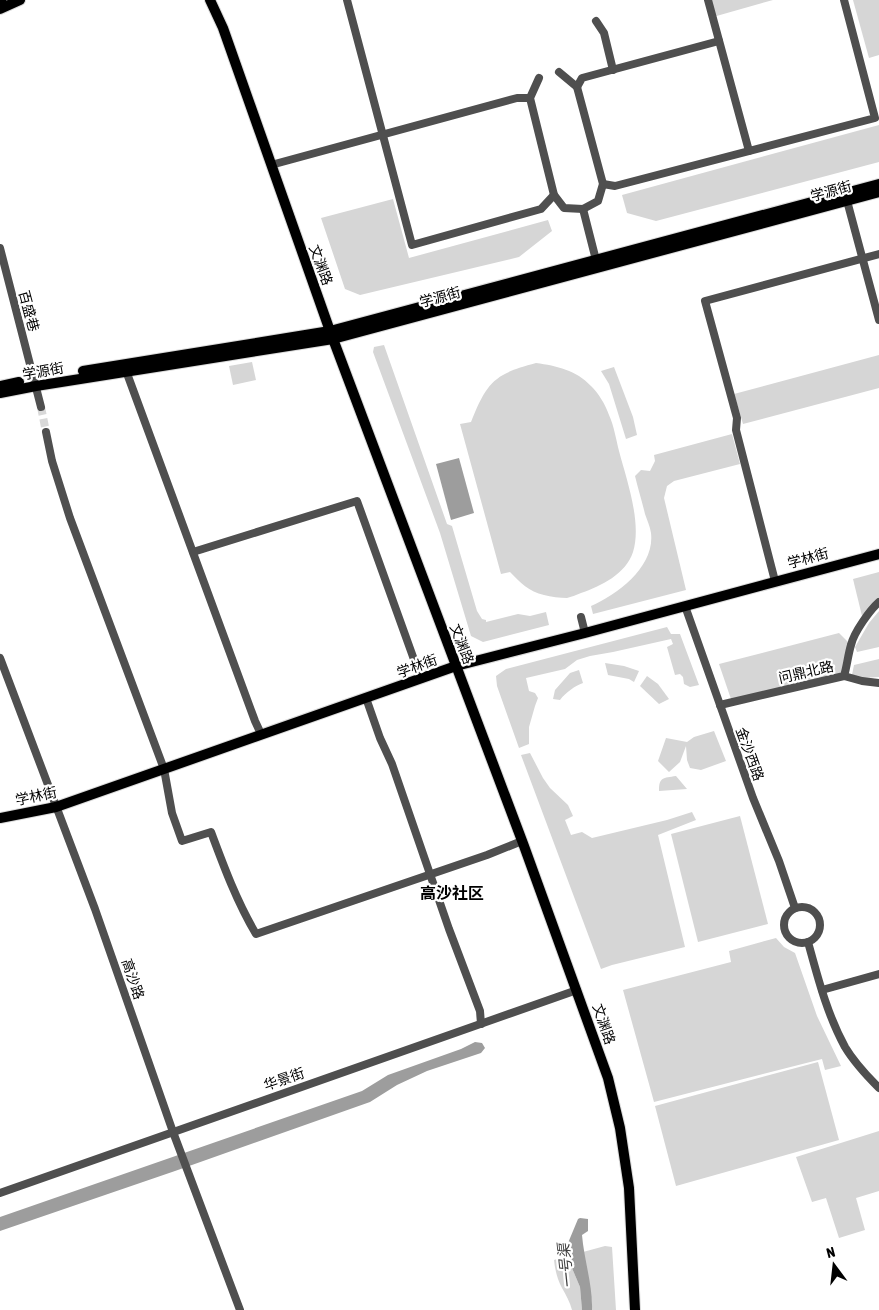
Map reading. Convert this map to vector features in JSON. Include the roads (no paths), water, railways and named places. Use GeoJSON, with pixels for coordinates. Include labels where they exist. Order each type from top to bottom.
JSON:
{"type":"FeatureCollection","features":[{"type":"Feature","properties":{"kind":"main road"},"geometry":{"type":"LineString","coordinates":[[0,9],[20,0]]}},
{"type":"Feature","properties":{"kind":"main road","name":"文渊路"},"geometry":{"type":"LineString","coordinates":[[210,0],[223,28],[332,335],[522,841],[608,1078],[620,1128],[629,1188],[635,1310]]}},
{"type":"Feature","properties":{"kind":"main road","name":"学源街"},"geometry":{"type":"LineString","coordinates":[[0,386],[35,383],[332,335],[846,197],[879,184]]}},
{"type":"Feature","properties":{"kind":"main road","name":"学源街"},"geometry":{"type":"LineString","coordinates":[[332,335],[596,260],[846,197],[879,192]]}},
{"type":"Feature","properties":{"kind":"main road","name":"学源街"},"geometry":{"type":"LineString","coordinates":[[0,393],[35,383]]}},
{"type":"Feature","properties":{"kind":"main road","name":"学林街"},"geometry":{"type":"LineString","coordinates":[[0,818],[56,807],[456,666],[879,554]]}},
{"type":"Feature","properties":{"kind":"street"},"geometry":{"type":"LineString","coordinates":[[347,0],[412,245],[541,210],[554,195]]}},
{"type":"Feature","properties":{"kind":"street"},"geometry":{"type":"LineString","coordinates":[[708,0],[749,150]]}},
{"type":"Feature","properties":{"kind":"street"},"geometry":{"type":"LineString","coordinates":[[602,184],[615,186],[874,118],[844,0]]}},
{"type":"Feature","properties":{"kind":"street"},"geometry":{"type":"LineString","coordinates":[[596,21],[604,33],[613,70]]}},
{"type":"Feature","properties":{"kind":"street"},"geometry":{"type":"LineString","coordinates":[[576,87],[582,78],[719,40]]}},
{"type":"Feature","properties":{"kind":"street"},"geometry":{"type":"LineString","coordinates":[[538,78],[530,98],[554,195],[564,208],[583,209],[598,201],[602,184],[576,87],[559,72]]}},
{"type":"Feature","properties":{"kind":"street"},"geometry":{"type":"LineString","coordinates":[[271,165],[517,98],[530,98]]}},
{"type":"Feature","properties":{"kind":"street"},"geometry":{"type":"LineString","coordinates":[[846,197],[879,320]]}},
{"type":"Feature","properties":{"kind":"street"},"geometry":{"type":"LineString","coordinates":[[583,209],[596,260]]}},
{"type":"Feature","properties":{"kind":"street","name":"百盛巷"},"geometry":{"type":"LineString","coordinates":[[0,248],[41,407]]}},
{"type":"Feature","properties":{"kind":"street"},"geometry":{"type":"LineString","coordinates":[[775,581],[736,430],[736,418],[705,301],[879,254]]}},
{"type":"Feature","properties":{"kind":"street"},"geometry":{"type":"LineString","coordinates":[[125,368],[261,734]]}},
{"type":"Feature","properties":{"kind":"street"},"geometry":{"type":"LineString","coordinates":[[46,432],[52,460],[70,518],[164,769],[172,813],[182,842],[211,832],[232,886],[256,934],[487,855],[522,841]]}},
{"type":"Feature","properties":{"kind":"street"},"geometry":{"type":"LineString","coordinates":[[193,552],[357,501],[421,679]]}},
{"type":"Feature","properties":{"kind":"street","name":"问鼎北路"},"geometry":{"type":"LineString","coordinates":[[720,705],[844,676],[855,634],[879,602]]}},
{"type":"Feature","properties":{"kind":"street","name":"金沙西路"},"geometry":{"type":"LineString","coordinates":[[685,606],[753,798],[779,861],[795,908]]}},
{"type":"Feature","properties":{"kind":"street"},"geometry":{"type":"LineString","coordinates":[[580,617],[585,633]]}},
{"type":"Feature","properties":{"kind":"street","name":"高沙路"},"geometry":{"type":"LineString","coordinates":[[0,658],[95,909],[174,1132],[240,1310]]}},
{"type":"Feature","properties":{"kind":"street"},"geometry":{"type":"LineString","coordinates":[[844,676],[862,681],[879,682]]}},
{"type":"Feature","properties":{"kind":"street"},"geometry":{"type":"LineString","coordinates":[[366,698],[380,738],[392,764],[449,929],[480,1011],[481,1024]]}},
{"type":"Feature","properties":{"kind":"street"},"geometry":{"type":"LineString","coordinates":[[804,907],[810,909],[818,917],[820,923],[818,932],[808,942],[797,943],[792,941],[785,933],[784,918],[795,908],[804,907]]}},
{"type":"Feature","properties":{"kind":"street"},"geometry":{"type":"LineString","coordinates":[[808,942],[822,990],[846,1048],[864,1073],[879,1088]]}},
{"type":"Feature","properties":{"kind":"street"},"geometry":{"type":"LineString","coordinates":[[822,990],[879,974]]}},
{"type":"Feature","properties":{"kind":"street","name":"华景街"},"geometry":{"type":"LineString","coordinates":[[0,1193],[577,990]]}},
{"type":"Feature","properties":{"kind":"tunnel"},"geometry":{"type":"LineString","coordinates":[[41,407],[46,432]]}},
{"type":"Feature","properties":{"kind":"district","name":"高沙社区"},"geometry":{"type":"Point","coordinates":[452,893]}},
{"type":"Feature","properties":{"kind":"water label","name":"一号渠"},"geometry":{"type":"Point","coordinates":[566,1266]}}]}
